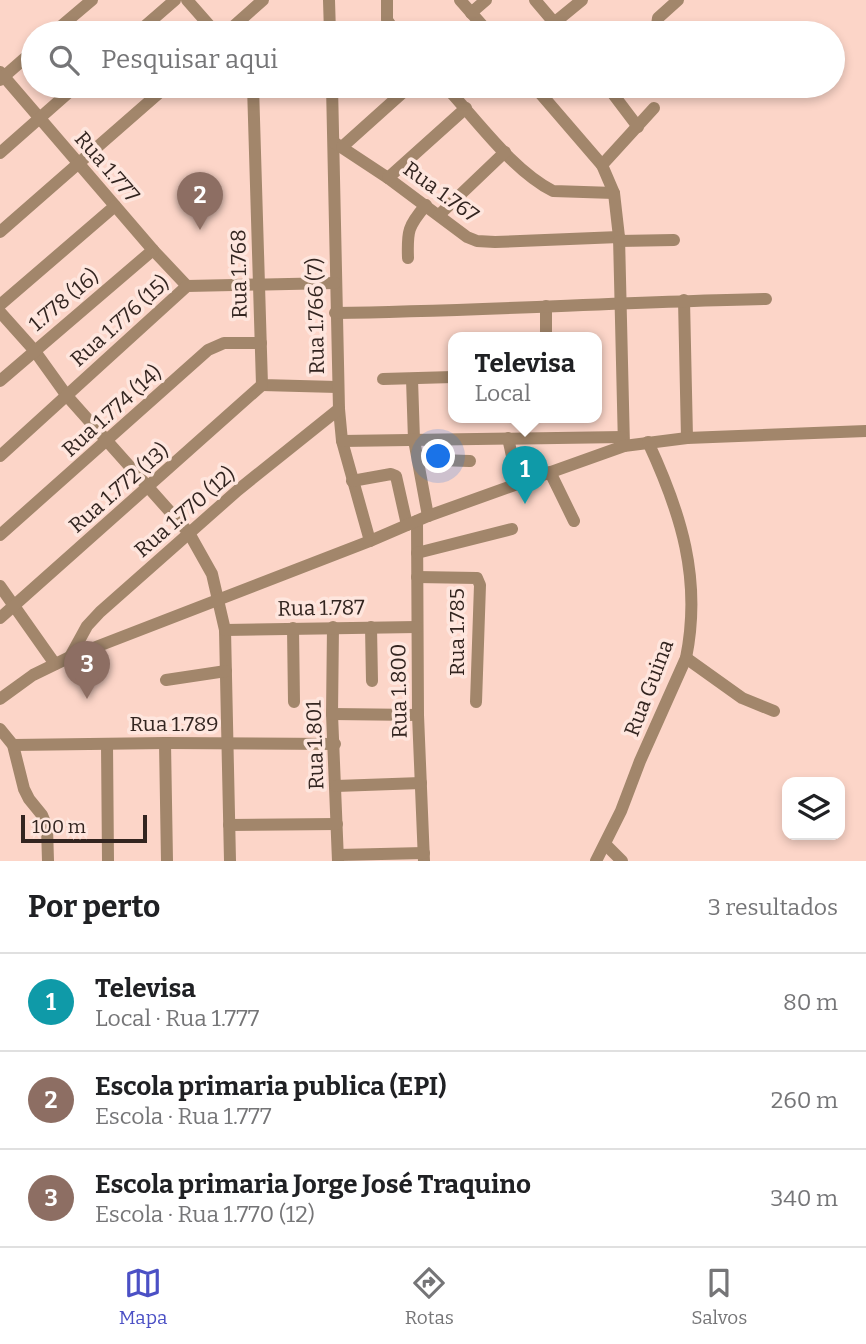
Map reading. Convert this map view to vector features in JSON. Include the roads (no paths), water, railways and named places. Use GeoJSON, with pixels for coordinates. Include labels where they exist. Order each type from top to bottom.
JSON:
{"type":"FeatureCollection","features":[{"type":"Feature","properties":{"kind":"street"},"geometry":{"type":"LineString","coordinates":[[68,21],[92,0]]}},
{"type":"Feature","properties":{"kind":"street"},"geometry":{"type":"LineString","coordinates":[[150,21],[175,0]]}},
{"type":"Feature","properties":{"kind":"street"},"geometry":{"type":"LineString","coordinates":[[187,0],[205,21]]}},
{"type":"Feature","properties":{"kind":"street"},"geometry":{"type":"LineString","coordinates":[[239,21],[263,0]]}},
{"type":"Feature","properties":{"kind":"street"},"geometry":{"type":"LineString","coordinates":[[329,0],[330,21]]}},
{"type":"Feature","properties":{"kind":"street"},"geometry":{"type":"LineString","coordinates":[[387,0],[388,21]]}},
{"type":"Feature","properties":{"kind":"street"},"geometry":{"type":"LineString","coordinates":[[460,0],[478,21]]}},
{"type":"Feature","properties":{"kind":"street"},"geometry":{"type":"LineString","coordinates":[[471,13],[486,0]]}},
{"type":"Feature","properties":{"kind":"street"},"geometry":{"type":"LineString","coordinates":[[534,0],[552,21]]}},
{"type":"Feature","properties":{"kind":"street"},"geometry":{"type":"LineString","coordinates":[[556,21],[582,0]]}},
{"type":"Feature","properties":{"kind":"street"},"geometry":{"type":"LineString","coordinates":[[658,21],[678,0]]}},
{"type":"Feature","properties":{"kind":"street"},"geometry":{"type":"LineString","coordinates":[[1,76],[21,60]]}},
{"type":"Feature","properties":{"kind":"street","name":"Rua 1.777"},"geometry":{"type":"LineString","coordinates":[[1,76],[187,286]]}},
{"type":"Feature","properties":{"kind":"street"},"geometry":{"type":"LineString","coordinates":[[0,153],[62,98]]}},
{"type":"Feature","properties":{"kind":"street"},"geometry":{"type":"LineString","coordinates":[[0,232],[153,98]]}},
{"type":"Feature","properties":{"kind":"street","name":"Rua 1.768"},"geometry":{"type":"LineString","coordinates":[[253,98],[262,385]]}},
{"type":"Feature","properties":{"kind":"street","name":"Rua 1.766 (7)"},"geometry":{"type":"LineString","coordinates":[[333,98],[338,145],[333,198],[337,387],[342,441],[370,541]]}},
{"type":"Feature","properties":{"kind":"street"},"geometry":{"type":"LineString","coordinates":[[338,145],[395,98]]}},
{"type":"Feature","properties":{"kind":"street"},"geometry":{"type":"LineString","coordinates":[[456,98],[505,152],[544,187],[553,191],[614,193]]}},
{"type":"Feature","properties":{"kind":"street"},"geometry":{"type":"LineString","coordinates":[[544,98],[605,170],[614,193],[619,239],[624,441]]}},
{"type":"Feature","properties":{"kind":"street"},"geometry":{"type":"LineString","coordinates":[[616,98],[638,127]]}},
{"type":"Feature","properties":{"kind":"street"},"geometry":{"type":"LineString","coordinates":[[388,178],[466,108]]}},
{"type":"Feature","properties":{"kind":"street"},"geometry":{"type":"LineString","coordinates":[[605,170],[654,108]]}},
{"type":"Feature","properties":{"kind":"street","name":"Rua 1.767"},"geometry":{"type":"LineString","coordinates":[[338,145],[426,205],[467,237],[477,241],[674,240]]}},
{"type":"Feature","properties":{"kind":"street"},"geometry":{"type":"LineString","coordinates":[[439,215],[505,152]]}},
{"type":"Feature","properties":{"kind":"street"},"geometry":{"type":"LineString","coordinates":[[408,258],[407,234],[410,225],[426,205]]}},
{"type":"Feature","properties":{"kind":"street"},"geometry":{"type":"LineString","coordinates":[[0,305],[115,206]]}},
{"type":"Feature","properties":{"kind":"street","name":"1.778 (16)"},"geometry":{"type":"LineString","coordinates":[[0,381],[153,250]]}},
{"type":"Feature","properties":{"kind":"street","name":"Rua 1.776 (15)"},"geometry":{"type":"LineString","coordinates":[[0,456],[187,286],[335,283]]}},
{"type":"Feature","properties":{"kind":"street"},"geometry":{"type":"LineString","coordinates":[[335,313],[466,311],[684,300],[766,299]]}},
{"type":"Feature","properties":{"kind":"street"},"geometry":{"type":"LineString","coordinates":[[684,300],[687,438]]}},
{"type":"Feature","properties":{"kind":"street"},"geometry":{"type":"LineString","coordinates":[[546,306],[546,332]]}},
{"type":"Feature","properties":{"kind":"street"},"geometry":{"type":"LineString","coordinates":[[0,312],[34,350],[67,396],[188,533],[212,574],[220,598],[225,630],[230,861]]}},
{"type":"Feature","properties":{"kind":"street","name":"Rua 1.774 (14)"},"geometry":{"type":"LineString","coordinates":[[0,535],[208,350],[224,343],[261,343]]}},
{"type":"Feature","properties":{"kind":"street"},"geometry":{"type":"LineString","coordinates":[[383,379],[448,377]]}},
{"type":"Feature","properties":{"kind":"street"},"geometry":{"type":"LineString","coordinates":[[412,379],[417,521]]}},
{"type":"Feature","properties":{"kind":"street"},"geometry":{"type":"LineString","coordinates":[[262,385],[337,387]]}},
{"type":"Feature","properties":{"kind":"street","name":"Rua 1.772 (13)"},"geometry":{"type":"LineString","coordinates":[[0,618],[262,385]]}},
{"type":"Feature","properties":{"kind":"street","name":"Rua 1.770 (12)"},"geometry":{"type":"LineString","coordinates":[[70,657],[87,626],[100,612],[188,533],[339,409]]}},
{"type":"Feature","properties":{"kind":"street"},"geometry":{"type":"LineString","coordinates":[[342,441],[508,438],[649,442],[866,431]]}},
{"type":"Feature","properties":{"kind":"street"},"geometry":{"type":"LineString","coordinates":[[508,438],[518,483]]}},
{"type":"Feature","properties":{"kind":"street"},"geometry":{"type":"LineString","coordinates":[[429,440],[431,450],[438,458],[470,461]]}},
{"type":"Feature","properties":{"kind":"street"},"geometry":{"type":"LineString","coordinates":[[0,699],[19,684],[70,657],[624,441]]}},
{"type":"Feature","properties":{"kind":"street","name":"Rua Guina"},"geometry":{"type":"LineString","coordinates":[[596,861],[606,845],[686,658],[691,607],[684,533],[676,504],[649,442]]}},
{"type":"Feature","properties":{"kind":"street"},"geometry":{"type":"LineString","coordinates":[[550,472],[574,521]]}},
{"type":"Feature","properties":{"kind":"street"},"geometry":{"type":"LineString","coordinates":[[352,481],[391,474],[396,476],[417,521]]}},
{"type":"Feature","properties":{"kind":"street","name":"Rua 1.800"},"geometry":{"type":"LineString","coordinates":[[417,521],[418,715],[424,857]]}},
{"type":"Feature","properties":{"kind":"street"},"geometry":{"type":"LineString","coordinates":[[417,554],[512,529]]}},
{"type":"Feature","properties":{"kind":"street","name":"Rua 1.785"},"geometry":{"type":"LineString","coordinates":[[417,577],[477,578],[480,585],[476,702]]}},
{"type":"Feature","properties":{"kind":"street"},"geometry":{"type":"LineString","coordinates":[[0,586],[55,664]]}},
{"type":"Feature","properties":{"kind":"street","name":"Rua 1.801"},"geometry":{"type":"LineString","coordinates":[[332,627],[332,714],[338,858]]}},
{"type":"Feature","properties":{"kind":"street"},"geometry":{"type":"LineString","coordinates":[[371,627],[372,681]]}},
{"type":"Feature","properties":{"kind":"street","name":"Rua 1.787"},"geometry":{"type":"LineString","coordinates":[[225,630],[417,627]]}},
{"type":"Feature","properties":{"kind":"street"},"geometry":{"type":"LineString","coordinates":[[293,628],[293,702]]}},
{"type":"Feature","properties":{"kind":"street"},"geometry":{"type":"LineString","coordinates":[[686,658],[742,698],[774,711]]}},
{"type":"Feature","properties":{"kind":"street"},"geometry":{"type":"LineString","coordinates":[[166,680],[226,671]]}},
{"type":"Feature","properties":{"kind":"street"},"geometry":{"type":"LineString","coordinates":[[332,714],[418,715]]}},
{"type":"Feature","properties":{"kind":"street"},"geometry":{"type":"LineString","coordinates":[[0,729],[13,745],[24,789],[47,827],[48,861]]}},
{"type":"Feature","properties":{"kind":"street"},"geometry":{"type":"LineString","coordinates":[[165,743],[167,861]]}},
{"type":"Feature","properties":{"kind":"street"},"geometry":{"type":"LineString","coordinates":[[107,744],[108,861]]}},
{"type":"Feature","properties":{"kind":"street","name":"Rua 1.789"},"geometry":{"type":"LineString","coordinates":[[13,745],[335,744]]}},
{"type":"Feature","properties":{"kind":"street"},"geometry":{"type":"LineString","coordinates":[[336,786],[421,783]]}},
{"type":"Feature","properties":{"kind":"street"},"geometry":{"type":"LineString","coordinates":[[229,825],[337,824]]}},
{"type":"Feature","properties":{"kind":"street"},"geometry":{"type":"LineString","coordinates":[[606,845],[622,861]]}},
{"type":"Feature","properties":{"kind":"street"},"geometry":{"type":"LineString","coordinates":[[338,858],[424,857]]}},
{"type":"Feature","properties":{"kind":"place","name":"Escola primaria publica (EPI)"},"geometry":{"type":"Point","coordinates":[200,230]}},
{"type":"Feature","properties":{"kind":"place","name":"Televisa"},"geometry":{"type":"Point","coordinates":[525,504]}},
{"type":"Feature","properties":{"kind":"place","name":"Escola primaria Jorge José Traquino"},"geometry":{"type":"Point","coordinates":[87,699]}}]}
